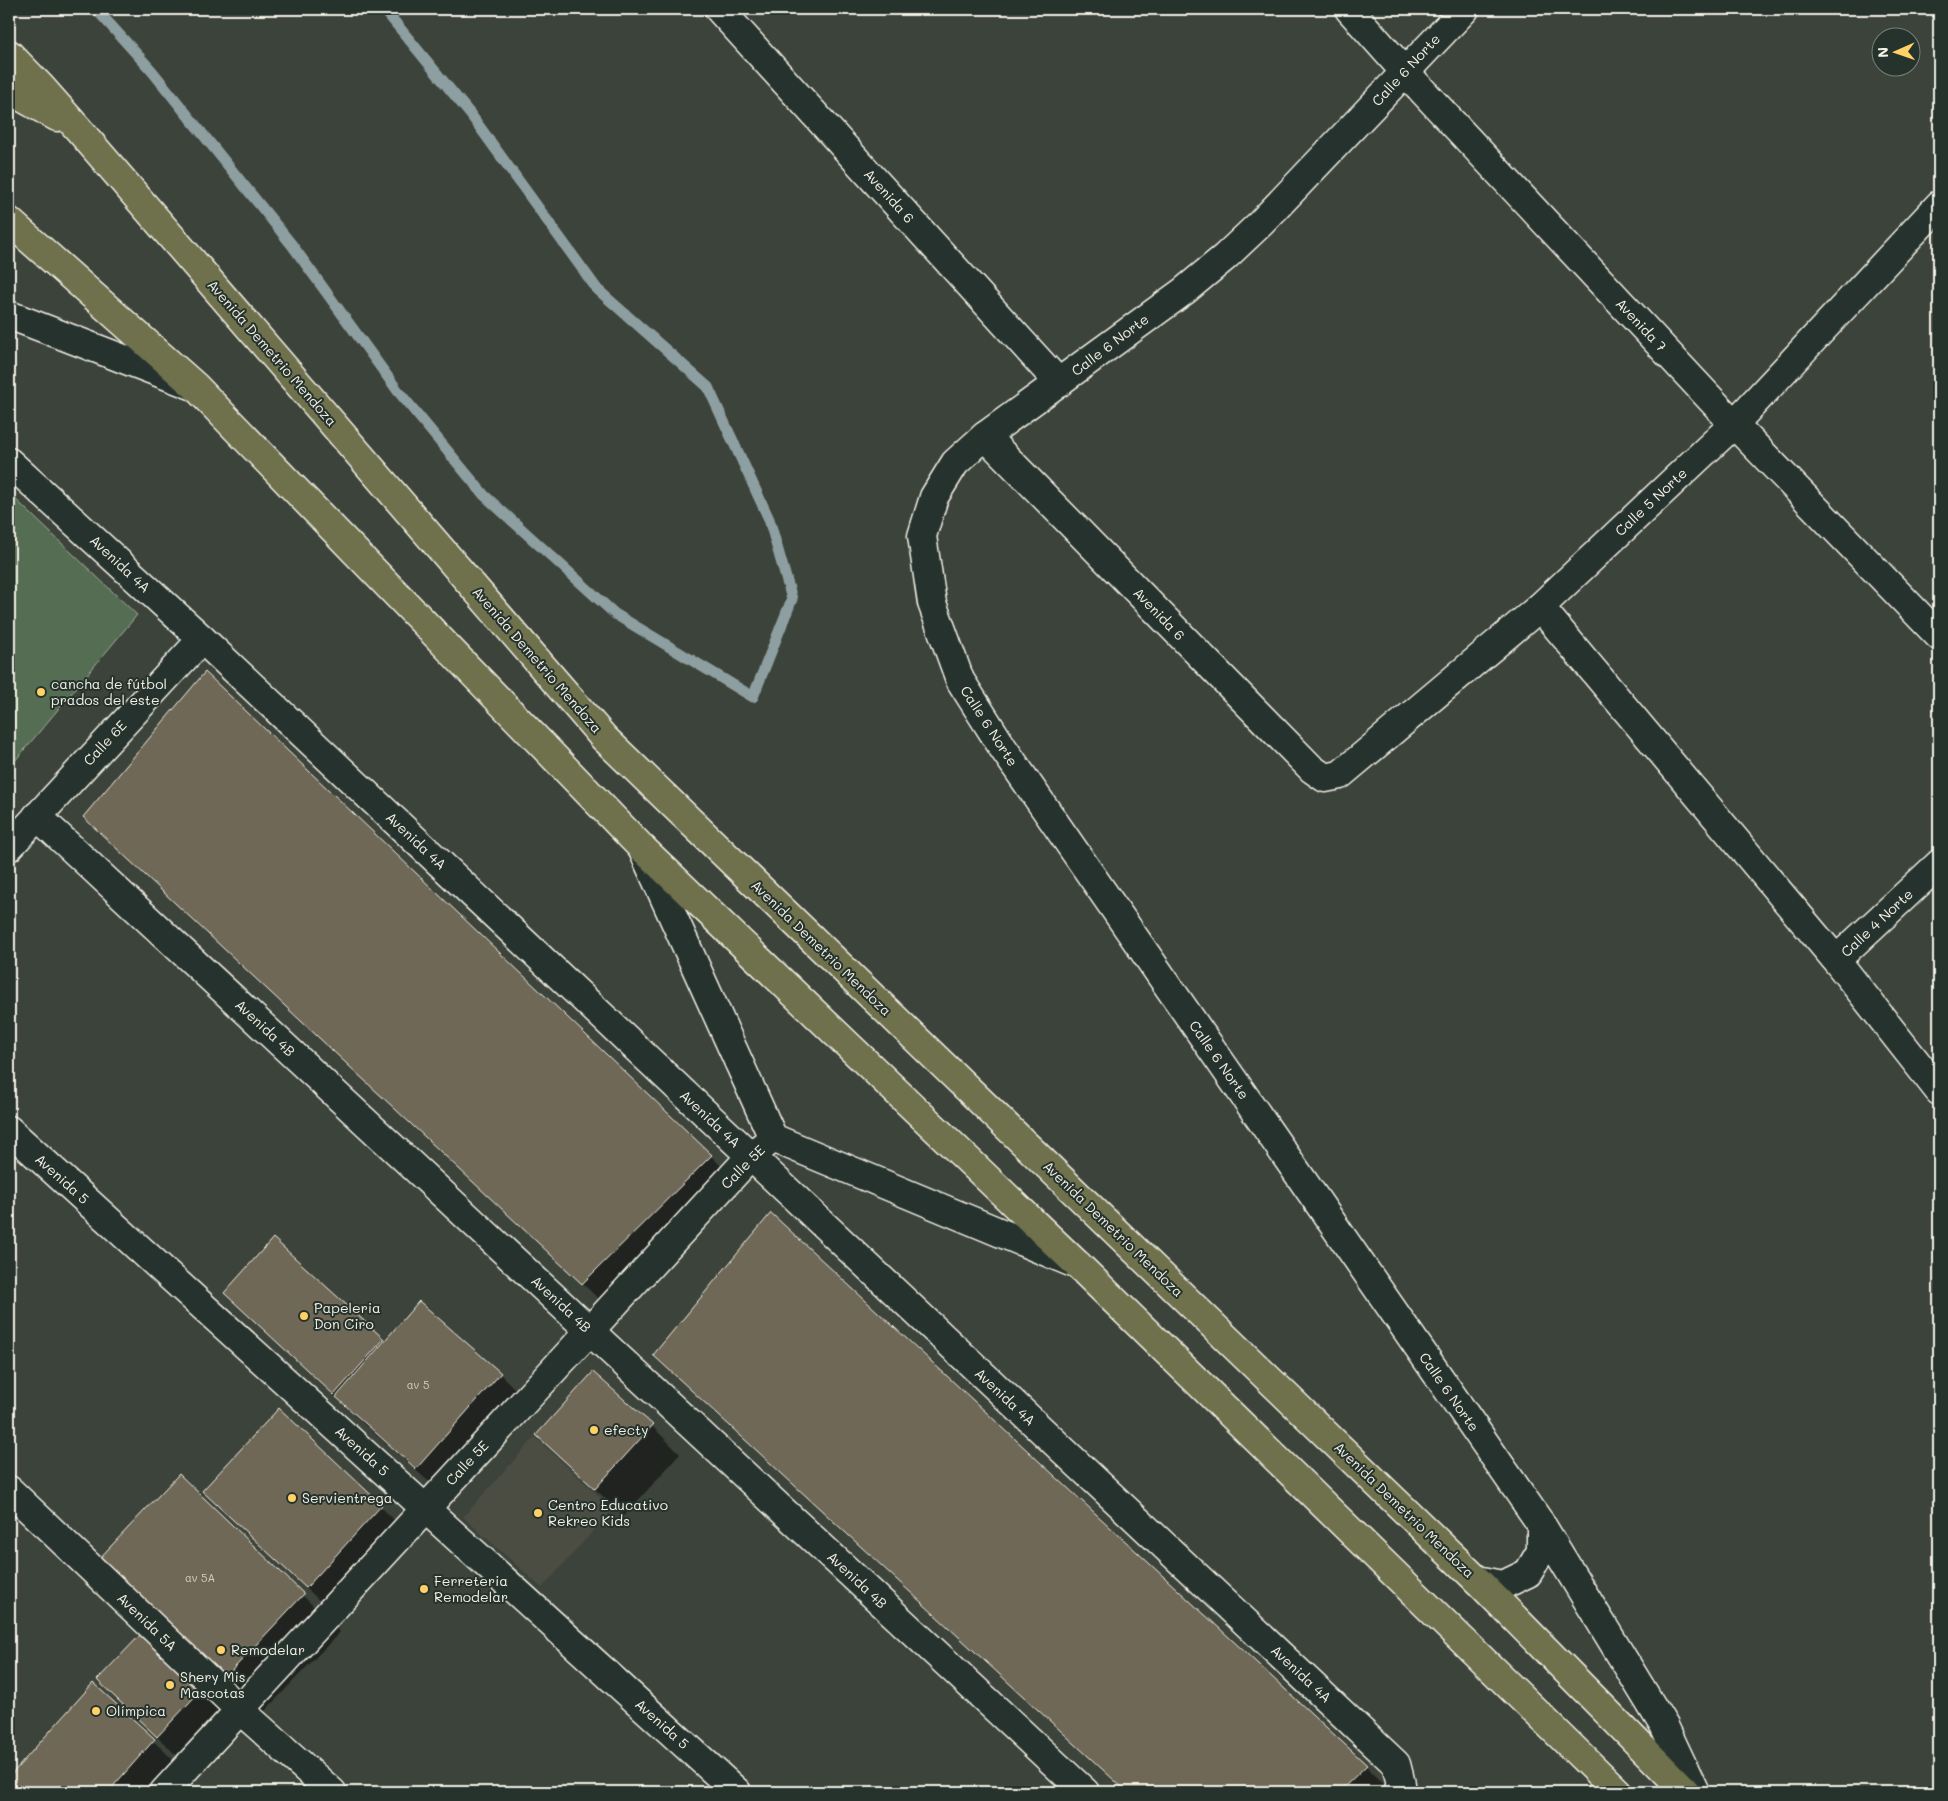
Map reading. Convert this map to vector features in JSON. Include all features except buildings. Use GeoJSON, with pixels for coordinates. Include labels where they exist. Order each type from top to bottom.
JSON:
{"type":"FeatureCollection","features":[{"type":"Feature","properties":{"kind":"main road","name":"Avenida Demetrio Mendoza"},"geometry":{"type":"LineString","coordinates":[[9,54],[42,87],[604,738],[1477,1580],[1686,1792]]}},
{"type":"Feature","properties":{"kind":"main road"},"geometry":{"type":"LineString","coordinates":[[9,90],[80,131]]}},
{"type":"Feature","properties":{"kind":"main road"},"geometry":{"type":"LineString","coordinates":[[9,221],[196,386],[642,848],[1079,1266],[1618,1792]]}},
{"type":"Feature","properties":{"kind":"street","name":"Avenida 7"},"geometry":{"type":"LineString","coordinates":[[1349,9],[1405,72],[1734,424],[1939,636]]}},
{"type":"Feature","properties":{"kind":"street","name":"Calle 6 Norte"},"geometry":{"type":"LineString","coordinates":[[1465,9],[1261,223],[1225,257],[1184,291],[986,436],[955,463],[934,497],[922,536],[932,603],[960,680],[1008,756],[1540,1524],[1664,1726],[1695,1792]]}},
{"type":"Feature","properties":{"kind":"street","name":"Avenida 6"},"geometry":{"type":"LineString","coordinates":[[732,13],[1059,383]]}},
{"type":"Feature","properties":{"kind":"street","name":"Calle 5 Norte"},"geometry":{"type":"LineString","coordinates":[[1340,775],[1540,607],[1734,424],[1939,205]]}},
{"type":"Feature","properties":{"kind":"street"},"geometry":{"type":"LineString","coordinates":[[9,315],[196,386]]}},
{"type":"Feature","properties":{"kind":"street","name":"Avenida 6"},"geometry":{"type":"LineString","coordinates":[[986,436],[1312,769],[1325,778],[1340,775]]}},
{"type":"Feature","properties":{"kind":"street","name":"Avenida 4A"},"geometry":{"type":"LineString","coordinates":[[9,462],[202,640],[1396,1764],[1400,1788]]}},
{"type":"Feature","properties":{"kind":"street"},"geometry":{"type":"LineString","coordinates":[[1540,607],[1836,960],[1939,1091]]}},
{"type":"Feature","properties":{"kind":"street","name":"Calle 6E"},"geometry":{"type":"LineString","coordinates":[[9,847],[202,640]]}},
{"type":"Feature","properties":{"kind":"street","name":"Avenida 4B"},"geometry":{"type":"LineString","coordinates":[[37,816],[1085,1792]]}},
{"type":"Feature","properties":{"kind":"street","name":"Calle 5E"},"geometry":{"type":"LineString","coordinates":[[642,848],[773,1138],[1079,1266]]}},
{"type":"Feature","properties":{"kind":"street","name":"Calle 4 Norte"},"geometry":{"type":"LineString","coordinates":[[1836,960],[1939,864]]}},
{"type":"Feature","properties":{"kind":"street","name":"Avenida 5"},"geometry":{"type":"LineString","coordinates":[[9,1130],[737,1792]]}},
{"type":"Feature","properties":{"kind":"street","name":"Calle 5E"},"geometry":{"type":"LineString","coordinates":[[164,1792],[750,1157],[773,1138]]}},
{"type":"Feature","properties":{"kind":"street","name":"Avenida 5A"},"geometry":{"type":"LineString","coordinates":[[9,1490],[240,1710],[332,1792]]}},
{"type":"Feature","properties":{"kind":"street"},"geometry":{"type":"LineString","coordinates":[[1477,1580],[1503,1584],[1528,1573],[1542,1551],[1540,1524]]}},
{"type":"Feature","properties":{"kind":"shaded area","name":"Centro Educativo Rekreo Kids"},"geometry":{"type":"Polygon","coordinates":[[[535,1437],[613,1509],[542,1588],[463,1517],[535,1437]]]}},
{"type":"Feature","properties":{"kind":"green space","name":"cancha de fútbol prados del este"},"geometry":{"type":"Polygon","coordinates":[[[9,493],[137,615],[9,768],[9,493]]]}},
{"type":"Feature","properties":{"kind":"waterway"},"geometry":{"type":"LineString","coordinates":[[96,9],[152,71],[292,245],[398,391],[484,495],[615,614],[753,697],[792,599],[769,519],[708,387],[597,289],[471,115],[384,9]]}},
{"type":"Feature","properties":{"kind":"place","name":"cancha de fútbol prados del este"},"geometry":{"type":"Point","coordinates":[41,692]}},
{"type":"Feature","properties":{"kind":"place","name":"Papeleria Don Ciro"},"geometry":{"type":"Point","coordinates":[304,1316]}},
{"type":"Feature","properties":{"kind":"place","name":"efecty"},"geometry":{"type":"Point","coordinates":[594,1430]}},
{"type":"Feature","properties":{"kind":"place","name":"Servientrega"},"geometry":{"type":"Point","coordinates":[292,1498]}},
{"type":"Feature","properties":{"kind":"place","name":"Centro Educativo Rekreo Kids"},"geometry":{"type":"Point","coordinates":[538,1513]}},
{"type":"Feature","properties":{"kind":"place","name":"Ferreteria Remodelar"},"geometry":{"type":"Point","coordinates":[424,1589]}},
{"type":"Feature","properties":{"kind":"place","name":"Remodelar"},"geometry":{"type":"Point","coordinates":[221,1650]}},
{"type":"Feature","properties":{"kind":"place","name":"Shery Mis Mascotas"},"geometry":{"type":"Point","coordinates":[170,1685]}},
{"type":"Feature","properties":{"kind":"place","name":"Olímpica"},"geometry":{"type":"Point","coordinates":[96,1711]}}]}
